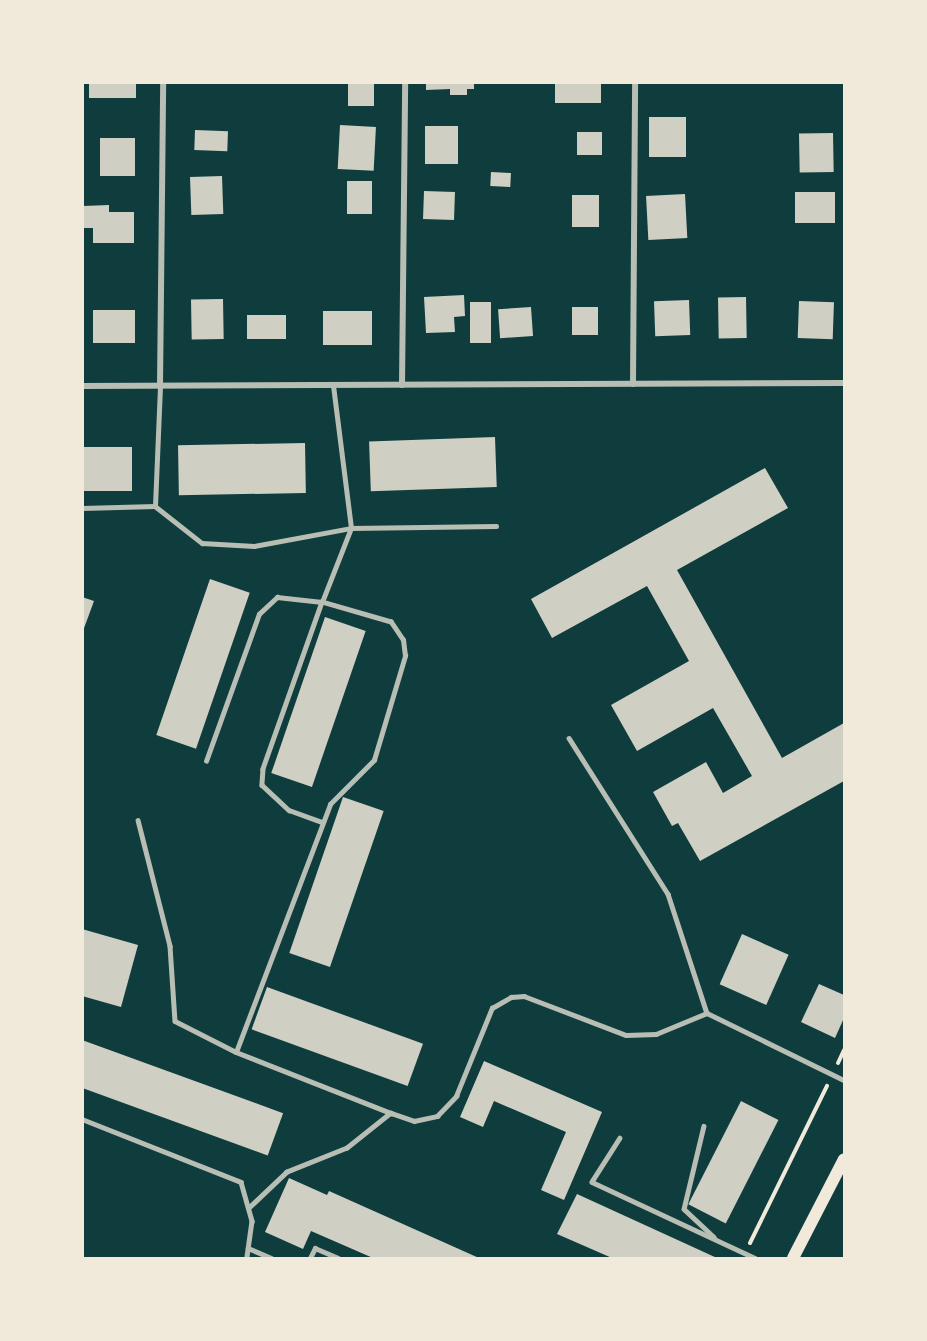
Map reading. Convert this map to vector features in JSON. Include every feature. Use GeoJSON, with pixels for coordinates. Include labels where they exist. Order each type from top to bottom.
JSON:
{"type":"FeatureCollection","features":[{"type":"Feature","properties":{"kind":"main road"},"geometry":{"type":"LineString","coordinates":[[793,1258],[844,1159]]}},
{"type":"Feature","properties":{"kind":"street"},"geometry":{"type":"LineString","coordinates":[[160,386],[163,82]]}},
{"type":"Feature","properties":{"kind":"street"},"geometry":{"type":"LineString","coordinates":[[402,385],[405,82]]}},
{"type":"Feature","properties":{"kind":"street"},"geometry":{"type":"LineString","coordinates":[[633,384],[635,82]]}},
{"type":"Feature","properties":{"kind":"street"},"geometry":{"type":"LineString","coordinates":[[82,386],[844,383]]}},
{"type":"Feature","properties":{"kind":"lane"},"geometry":{"type":"LineString","coordinates":[[155,506],[160,386]]}},
{"type":"Feature","properties":{"kind":"lane"},"geometry":{"type":"LineString","coordinates":[[322,822],[289,810],[262,785],[263,769],[322,602],[351,528],[333,386]]}},
{"type":"Feature","properties":{"kind":"lane"},"geometry":{"type":"LineString","coordinates":[[82,508],[155,506],[202,543],[254,546],[351,528],[496,526]]}},
{"type":"Feature","properties":{"kind":"lane"},"geometry":{"type":"LineString","coordinates":[[206,761],[260,614],[277,597],[322,602],[391,622],[403,640],[405,656],[374,760],[342,787],[322,822],[236,1052]]}},
{"type":"Feature","properties":{"kind":"lane"},"geometry":{"type":"LineString","coordinates":[[569,738],[668,894],[707,1013],[844,1080]]}},
{"type":"Feature","properties":{"kind":"lane"},"geometry":{"type":"LineString","coordinates":[[138,820],[170,946],[175,1021],[236,1052],[414,1121],[436,1116],[456,1096],[492,1008],[511,997],[524,996],[626,1035],[656,1034],[707,1013]]}},
{"type":"Feature","properties":{"kind":"lane"},"geometry":{"type":"LineString","coordinates":[[249,1208],[287,1172],[347,1148],[391,1113]]}},
{"type":"Feature","properties":{"kind":"lane"},"geometry":{"type":"LineString","coordinates":[[82,1119],[241,1182],[252,1221],[247,1258]]}},
{"type":"Feature","properties":{"kind":"lane"},"geometry":{"type":"LineString","coordinates":[[704,1126],[684,1209],[718,1241]]}},
{"type":"Feature","properties":{"kind":"lane"},"geometry":{"type":"LineString","coordinates":[[621,1138],[592,1182],[755,1258]]}},
{"type":"Feature","properties":{"kind":"lane"},"geometry":{"type":"LineString","coordinates":[[248,1248],[271,1258]]}},
{"type":"Feature","properties":{"kind":"lane"},"geometry":{"type":"LineString","coordinates":[[310,1258],[315,1248],[338,1258]]}},
{"type":"Feature","properties":{"kind":"path"},"geometry":{"type":"LineString","coordinates":[[745,1254],[844,1050]]}},
{"type":"Feature","properties":{"kind":"building"},"geometry":{"type":"Polygon","coordinates":[[[89,82],[136,82],[136,98],[89,98],[89,82]]]}},
{"type":"Feature","properties":{"kind":"building"},"geometry":{"type":"Polygon","coordinates":[[[348,82],[374,82],[374,106],[348,106],[348,82]]]}},
{"type":"Feature","properties":{"kind":"building"},"geometry":{"type":"Polygon","coordinates":[[[426,82],[474,82],[474,89],[467,89],[467,95],[450,95],[450,89],[426,90],[426,82]]]}},
{"type":"Feature","properties":{"kind":"building"},"geometry":{"type":"Polygon","coordinates":[[[555,82],[601,82],[601,103],[555,103],[555,82]]]}},
{"type":"Feature","properties":{"kind":"building"},"geometry":{"type":"Polygon","coordinates":[[[649,117],[686,117],[686,157],[649,157],[649,117]]]}},
{"type":"Feature","properties":{"kind":"building"},"geometry":{"type":"Polygon","coordinates":[[[340,125],[376,127],[374,171],[338,169],[340,125]]]}},
{"type":"Feature","properties":{"kind":"building"},"geometry":{"type":"Polygon","coordinates":[[[425,126],[458,126],[458,164],[425,164],[425,126]]]}},
{"type":"Feature","properties":{"kind":"building"},"geometry":{"type":"Polygon","coordinates":[[[195,130],[228,131],[227,151],[194,150],[195,130]]]}},
{"type":"Feature","properties":{"kind":"building"},"geometry":{"type":"Polygon","coordinates":[[[577,132],[602,132],[602,155],[577,155],[577,132]]]}},
{"type":"Feature","properties":{"kind":"building"},"geometry":{"type":"Polygon","coordinates":[[[833,133],[834,172],[800,173],[799,134],[833,133]]]}},
{"type":"Feature","properties":{"kind":"building"},"geometry":{"type":"Polygon","coordinates":[[[100,138],[135,138],[135,176],[100,176],[100,138]]]}},
{"type":"Feature","properties":{"kind":"building"},"geometry":{"type":"Polygon","coordinates":[[[491,172],[511,173],[510,187],[490,186],[491,172]]]}},
{"type":"Feature","properties":{"kind":"building"},"geometry":{"type":"Polygon","coordinates":[[[222,176],[223,214],[191,215],[190,177],[222,176]]]}},
{"type":"Feature","properties":{"kind":"building"},"geometry":{"type":"Polygon","coordinates":[[[347,181],[372,181],[372,214],[347,214],[347,181]]]}},
{"type":"Feature","properties":{"kind":"building"},"geometry":{"type":"Polygon","coordinates":[[[424,191],[455,192],[454,220],[423,219],[424,191]]]}},
{"type":"Feature","properties":{"kind":"building"},"geometry":{"type":"Polygon","coordinates":[[[795,192],[835,192],[835,223],[795,223],[795,192]]]}},
{"type":"Feature","properties":{"kind":"building"},"geometry":{"type":"Polygon","coordinates":[[[685,194],[687,238],[648,240],[646,196],[685,194]]]}},
{"type":"Feature","properties":{"kind":"building"},"geometry":{"type":"Polygon","coordinates":[[[572,195],[599,195],[599,227],[572,227],[572,195]]]}},
{"type":"Feature","properties":{"kind":"building"},"geometry":{"type":"Polygon","coordinates":[[[109,205],[109,212],[134,212],[134,243],[93,243],[93,228],[83,228],[83,206],[109,205]]]}},
{"type":"Feature","properties":{"kind":"building"},"geometry":{"type":"Polygon","coordinates":[[[464,295],[465,316],[454,317],[455,332],[426,333],[424,297],[464,295]]]}},
{"type":"Feature","properties":{"kind":"building"},"geometry":{"type":"Polygon","coordinates":[[[718,297],[746,297],[747,338],[719,338],[718,297]]]}},
{"type":"Feature","properties":{"kind":"building"},"geometry":{"type":"Polygon","coordinates":[[[223,299],[224,339],[192,340],[191,300],[223,299]]]}},
{"type":"Feature","properties":{"kind":"building"},"geometry":{"type":"Polygon","coordinates":[[[689,300],[690,335],[655,336],[654,301],[689,300]]]}},
{"type":"Feature","properties":{"kind":"building"},"geometry":{"type":"Polygon","coordinates":[[[799,301],[834,302],[833,339],[798,338],[799,301]]]}},
{"type":"Feature","properties":{"kind":"building"},"geometry":{"type":"Polygon","coordinates":[[[470,302],[491,302],[491,343],[470,343],[470,302]]]}},
{"type":"Feature","properties":{"kind":"building"},"geometry":{"type":"Polygon","coordinates":[[[531,307],[533,336],[500,338],[498,309],[531,307]]]}},
{"type":"Feature","properties":{"kind":"building"},"geometry":{"type":"Polygon","coordinates":[[[572,307],[598,307],[598,335],[572,335],[572,307]]]}},
{"type":"Feature","properties":{"kind":"building"},"geometry":{"type":"Polygon","coordinates":[[[93,310],[135,310],[135,343],[93,343],[93,310]]]}},
{"type":"Feature","properties":{"kind":"building"},"geometry":{"type":"Polygon","coordinates":[[[323,311],[372,311],[372,345],[323,345],[323,311]]]}},
{"type":"Feature","properties":{"kind":"building"},"geometry":{"type":"Polygon","coordinates":[[[247,315],[286,315],[286,339],[247,339],[247,315]]]}},
{"type":"Feature","properties":{"kind":"building"},"geometry":{"type":"Polygon","coordinates":[[[495,437],[497,487],[371,491],[369,441],[495,437]]]}},
{"type":"Feature","properties":{"kind":"building"},"geometry":{"type":"Polygon","coordinates":[[[305,443],[306,493],[179,495],[178,445],[305,443]]]}},
{"type":"Feature","properties":{"kind":"building"},"geometry":{"type":"Polygon","coordinates":[[[82,447],[132,447],[132,491],[82,491],[82,447]]]}},
{"type":"Feature","properties":{"kind":"building"},"geometry":{"type":"Polygon","coordinates":[[[765,468],[788,508],[677,570],[782,758],[844,723],[844,781],[700,861],[678,823],[672,826],[653,792],[706,762],[723,793],[752,776],[713,708],[637,751],[611,705],[689,661],[647,586],[552,638],[531,599],[765,468]]]}},
{"type":"Feature","properties":{"kind":"building"},"geometry":{"type":"Polygon","coordinates":[[[210,579],[250,593],[196,749],[156,735],[210,579]]]}},
{"type":"Feature","properties":{"kind":"building"},"geometry":{"type":"Polygon","coordinates":[[[82,597],[94,601],[83,631],[82,631],[82,597]]]}},
{"type":"Feature","properties":{"kind":"building"},"geometry":{"type":"Polygon","coordinates":[[[325,617],[366,631],[312,787],[271,773],[325,617]]]}},
{"type":"Feature","properties":{"kind":"building"},"geometry":{"type":"Polygon","coordinates":[[[343,797],[384,811],[330,967],[289,953],[343,797]]]}},
{"type":"Feature","properties":{"kind":"building"},"geometry":{"type":"Polygon","coordinates":[[[82,929],[138,945],[121,1007],[82,996],[82,929]]]}},
{"type":"Feature","properties":{"kind":"building"},"geometry":{"type":"Polygon","coordinates":[[[742,934],[789,955],[766,1005],[720,984],[742,934]]]}},
{"type":"Feature","properties":{"kind":"building"},"geometry":{"type":"Polygon","coordinates":[[[819,984],[844,995],[844,1018],[835,1038],[801,1022],[819,984]]]}},
{"type":"Feature","properties":{"kind":"building"},"geometry":{"type":"Polygon","coordinates":[[[267,987],[423,1044],[408,1086],[252,1029],[267,987]]]}},
{"type":"Feature","properties":{"kind":"building"},"geometry":{"type":"Polygon","coordinates":[[[82,1040],[283,1113],[268,1155],[82,1088],[82,1040]]]}},
{"type":"Feature","properties":{"kind":"building"},"geometry":{"type":"Polygon","coordinates":[[[484,1061],[602,1112],[564,1200],[541,1190],[566,1132],[494,1101],[483,1127],[460,1117],[484,1061]]]}},
{"type":"Feature","properties":{"kind":"building"},"geometry":{"type":"Polygon","coordinates":[[[741,1101],[778,1120],[726,1223],[688,1204],[741,1101]]]}},
{"type":"Feature","properties":{"kind":"building"},"geometry":{"type":"Polygon","coordinates":[[[289,1178],[327,1195],[329,1191],[479,1258],[373,1258],[311,1231],[303,1249],[265,1232],[289,1178]]]}},
{"type":"Feature","properties":{"kind":"building"},"geometry":{"type":"Polygon","coordinates":[[[577,1194],[717,1258],[612,1258],[557,1234],[577,1194]]]}}]}
